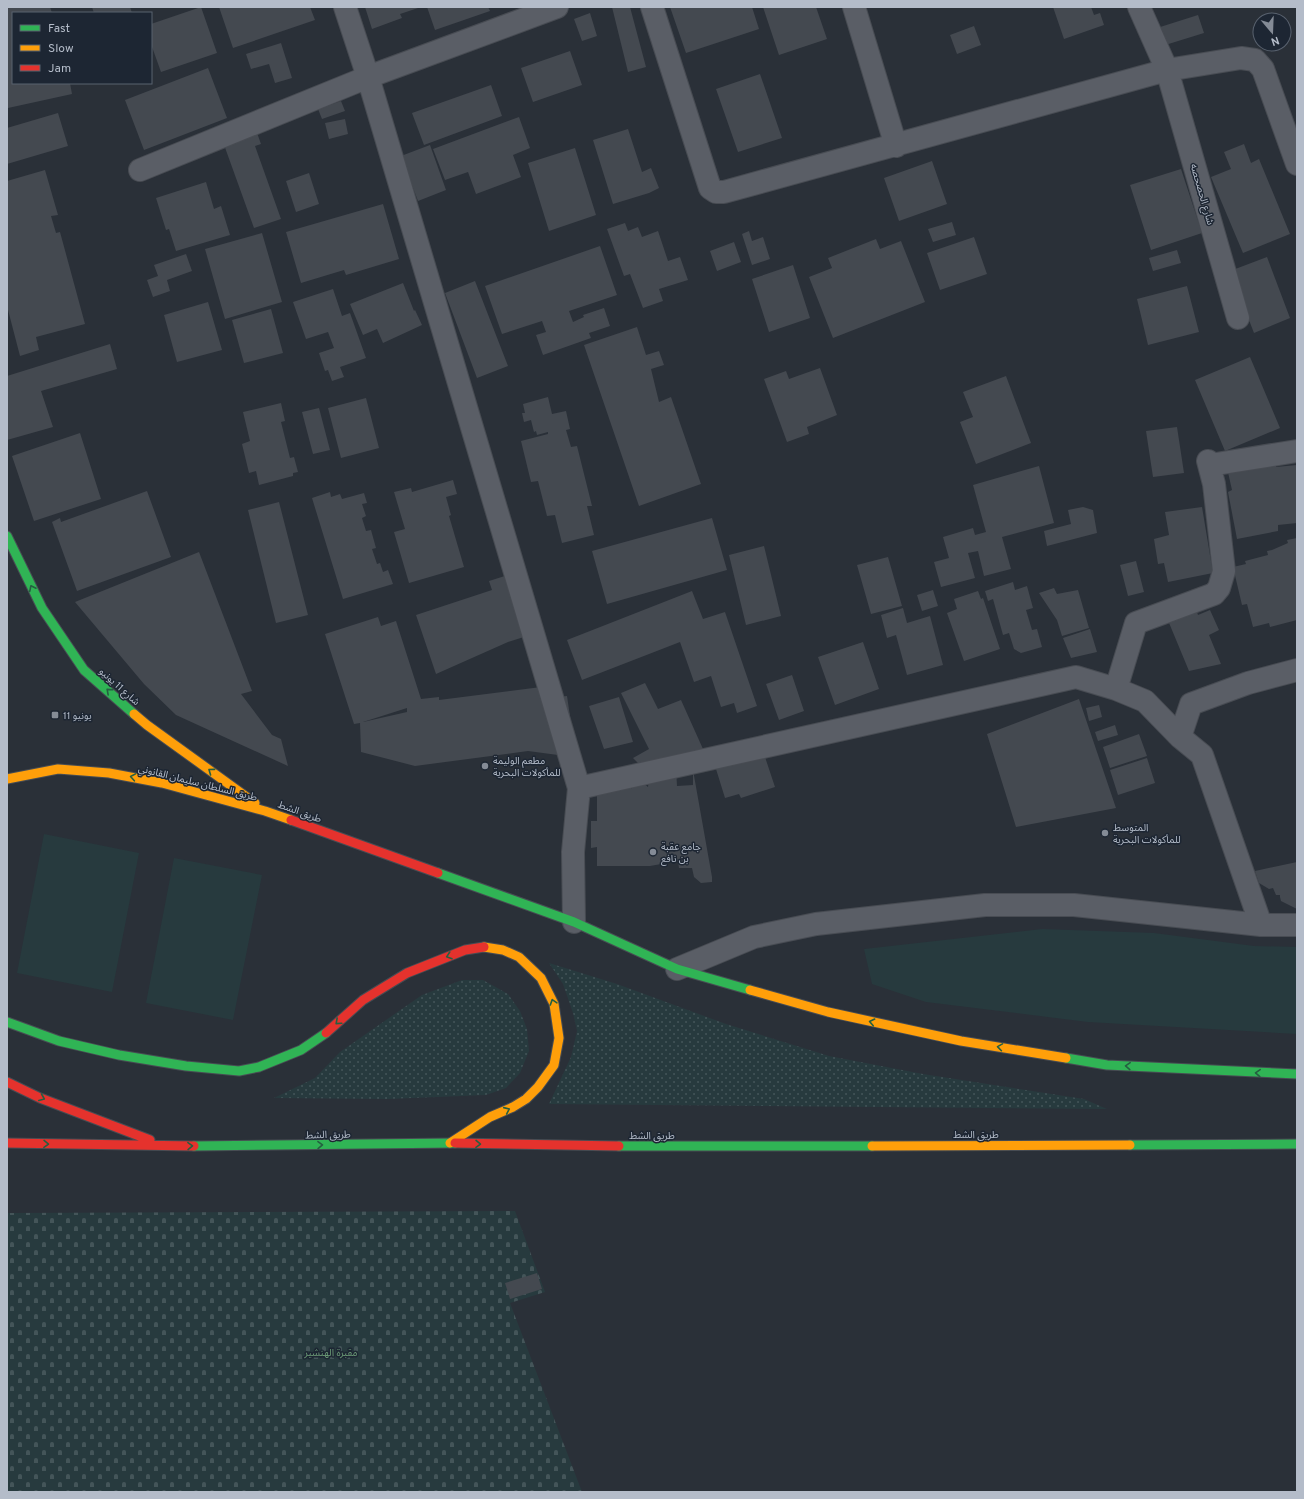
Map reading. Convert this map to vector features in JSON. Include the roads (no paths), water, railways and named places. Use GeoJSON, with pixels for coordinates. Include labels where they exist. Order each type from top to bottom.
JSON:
{"type":"FeatureCollection","features":[{"type":"Feature","properties":{"kind":"highway","name":"شارع 11 يونيو"},"geometry":{"type":"LineString","coordinates":[[7,536],[42,608],[84,670],[147,725],[265,811]]}},
{"type":"Feature","properties":{"kind":"highway","name":"طريق السلطان سليمان القانوني"},"geometry":{"type":"LineString","coordinates":[[7,778],[58,769],[109,773],[162,783],[265,811]]}},
{"type":"Feature","properties":{"kind":"highway","name":"طريق الشط"},"geometry":{"type":"LineString","coordinates":[[265,811],[574,922],[677,969],[828,1012],[961,1041],[1107,1065],[1297,1074]]}},
{"type":"Feature","properties":{"kind":"highway"},"geometry":{"type":"LineString","coordinates":[[7,1022],[59,1041],[119,1055],[186,1066],[239,1071],[259,1067],[301,1050],[323,1035],[363,1000],[407,973],[465,950],[486,947],[503,950],[519,957],[541,978],[548,990],[554,1004],[559,1038],[554,1065],[538,1087],[526,1099],[513,1107],[490,1117],[450,1143]]}},
{"type":"Feature","properties":{"kind":"highway"},"geometry":{"type":"LineString","coordinates":[[7,1082],[40,1098],[165,1146]]}},
{"type":"Feature","properties":{"kind":"highway","name":"طريق الشط"},"geometry":{"type":"LineString","coordinates":[[7,1143],[165,1146],[450,1143],[649,1147],[1297,1144]]}},
{"type":"Feature","properties":{"kind":"street"},"geometry":{"type":"LineString","coordinates":[[345,7],[368,77],[579,788],[573,852],[574,922]]}},
{"type":"Feature","properties":{"kind":"street"},"geometry":{"type":"LineString","coordinates":[[140,170],[368,77],[557,7]]}},
{"type":"Feature","properties":{"kind":"street"},"geometry":{"type":"LineString","coordinates":[[652,7],[710,188],[716,192],[724,192],[896,146],[1167,70],[1241,58],[1255,60],[1264,68],[1297,164]]}},
{"type":"Feature","properties":{"kind":"street"},"geometry":{"type":"LineString","coordinates":[[854,7],[896,146]]}},
{"type":"Feature","properties":{"kind":"street","name":"شارع الحصحصه"},"geometry":{"type":"LineString","coordinates":[[1139,7],[1167,70],[1238,318]]}},
{"type":"Feature","properties":{"kind":"street"},"geometry":{"type":"LineString","coordinates":[[1116,689],[1136,623],[1214,594],[1219,588],[1224,572],[1214,484],[1208,461],[1210,465],[1297,451]]}},
{"type":"Feature","properties":{"kind":"street"},"geometry":{"type":"LineString","coordinates":[[1180,737],[1191,704],[1248,683],[1297,670]]}},
{"type":"Feature","properties":{"kind":"street"},"geometry":{"type":"LineString","coordinates":[[579,788],[1076,676],[1116,689],[1145,701],[1180,737],[1202,755],[1261,925]]}},
{"type":"Feature","properties":{"kind":"street"},"geometry":{"type":"LineString","coordinates":[[677,969],[754,937],[816,924],[984,905],[1074,905],[1261,925],[1297,925]]}},
{"type":"Feature","properties":{"kind":"place","name":"11 يونيو"},"geometry":{"type":"Point","coordinates":[55,715]}},
{"type":"Feature","properties":{"kind":"place","name":"مطعم الوليمة للمأكولات البحرية"},"geometry":{"type":"Point","coordinates":[485,766]}},
{"type":"Feature","properties":{"kind":"place","name":"المتوسط للمأكولات البحرية"},"geometry":{"type":"Point","coordinates":[1105,833]}},
{"type":"Feature","properties":{"kind":"place","name":"جامع عقبة بن نافع"},"geometry":{"type":"Point","coordinates":[653,852]}},
{"type":"Feature","properties":{"kind":"park label","name":"مقبرة الهنشير"},"geometry":{"type":"Point","coordinates":[331,1352]}}]}
